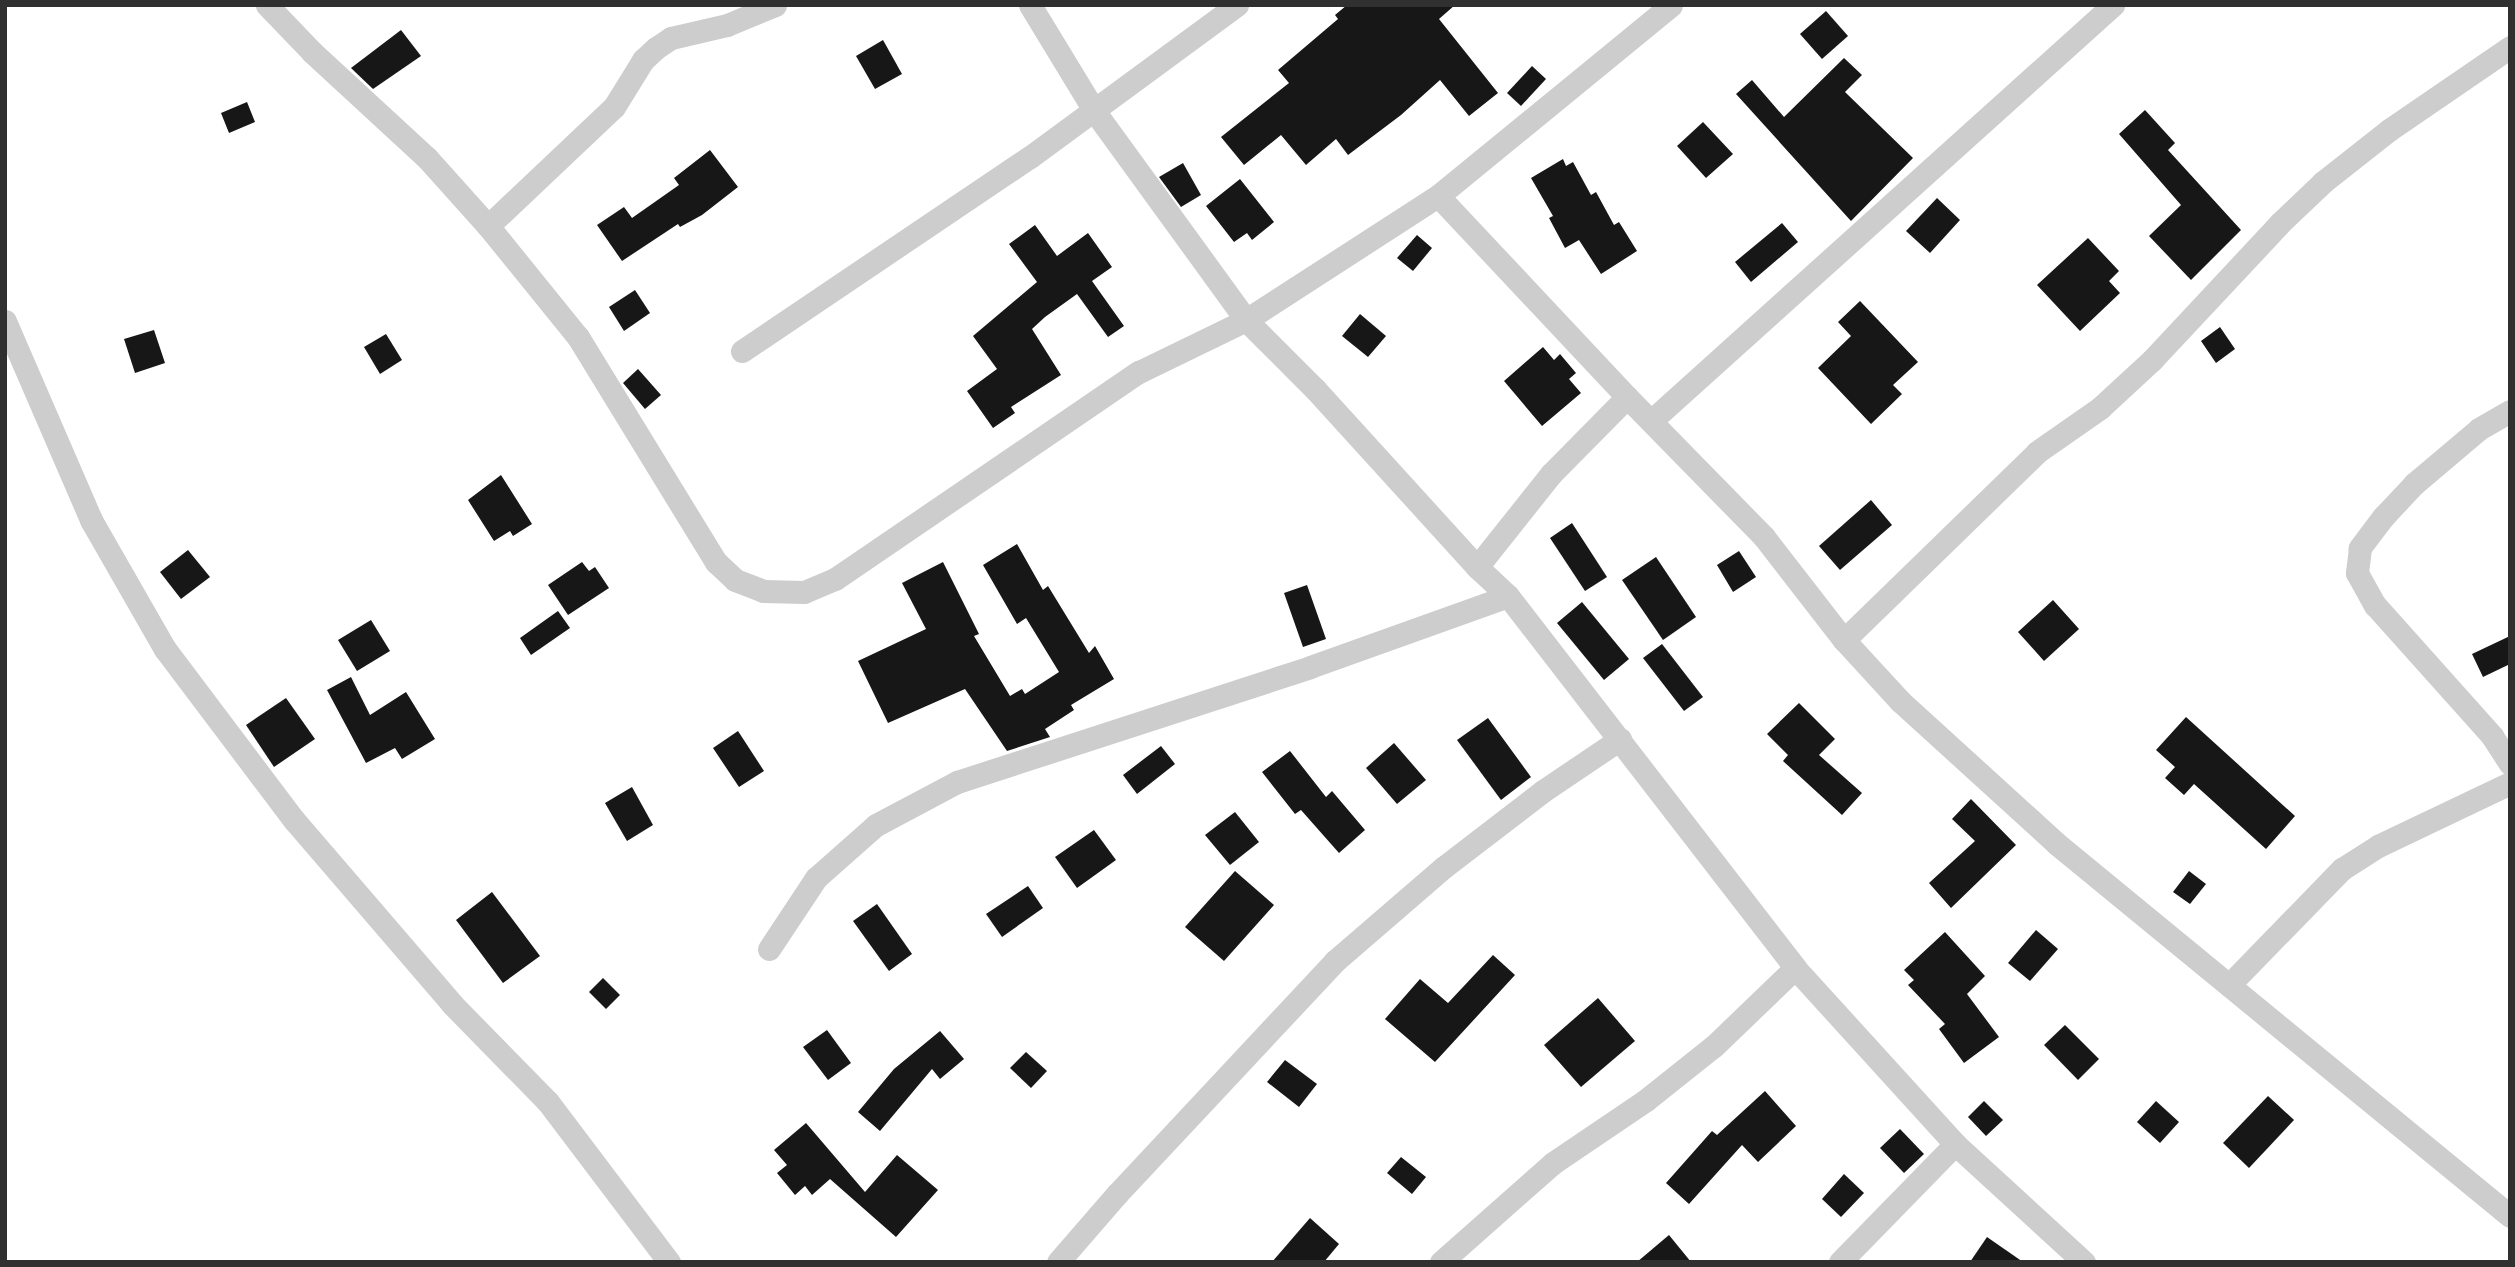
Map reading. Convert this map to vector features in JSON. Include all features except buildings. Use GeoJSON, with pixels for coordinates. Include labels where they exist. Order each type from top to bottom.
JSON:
{"type":"FeatureCollection","features":[{"type":"Feature","properties":{"kind":"street"},"geometry":{"type":"LineString","coordinates":[[267,5],[312,52],[427,158],[488,226],[579,337],[716,562],[736,580],[773,592],[804,592],[835,579],[1139,372],[1245,320],[1438,196],[1671,5]]}},
{"type":"Feature","properties":{"kind":"street"},"geometry":{"type":"LineString","coordinates":[[488,226],[614,107],[643,60],[656,48],[671,38],[727,26],[775,5]]}},
{"type":"Feature","properties":{"kind":"street"},"geometry":{"type":"LineString","coordinates":[[1030,5],[1095,112],[1245,320],[1315,389],[1477,567],[1508,596],[1795,968],[1955,1143],[2084,1262]]}},
{"type":"Feature","properties":{"kind":"street"},"geometry":{"type":"LineString","coordinates":[[742,351],[1095,112],[1237,5]]}},
{"type":"Feature","properties":{"kind":"street"},"geometry":{"type":"LineString","coordinates":[[1650,421],[2113,5]]}},
{"type":"Feature","properties":{"kind":"street"},"geometry":{"type":"LineString","coordinates":[[1844,640],[2037,452],[2100,408],[2152,360],[2323,181],[2389,130],[2510,47]]}},
{"type":"Feature","properties":{"kind":"street"},"geometry":{"type":"LineString","coordinates":[[1438,196],[1627,397],[1764,537],[1844,640],[1900,701],[2057,844],[2510,1216]]}},
{"type":"Feature","properties":{"kind":"street"},"geometry":{"type":"LineString","coordinates":[[5,321],[90,520],[165,649],[295,820],[452,1004],[548,1102],[669,1262]]}},
{"type":"Feature","properties":{"kind":"street"},"geometry":{"type":"LineString","coordinates":[[1477,567],[1551,474],[1627,397]]}},
{"type":"Feature","properties":{"kind":"street"},"geometry":{"type":"LineString","coordinates":[[2510,411],[2479,429],[2414,484],[2383,517],[2360,548],[2357,573],[2375,605],[2492,736],[2510,764]]}},
{"type":"Feature","properties":{"kind":"street"},"geometry":{"type":"LineString","coordinates":[[769,949],[816,878],[876,824],[957,782],[1310,667],[1508,596]]}},
{"type":"Feature","properties":{"kind":"street"},"geometry":{"type":"LineString","coordinates":[[1058,1262],[1117,1194],[1335,961],[1444,867],[1543,791],[1620,739]]}},
{"type":"Feature","properties":{"kind":"street"},"geometry":{"type":"LineString","coordinates":[[2229,985],[2342,869],[2378,846],[2510,783]]}},
{"type":"Feature","properties":{"kind":"street"},"geometry":{"type":"LineString","coordinates":[[1441,1262],[1553,1163],[1646,1100],[1714,1046],[1749,1016],[1795,968]]}},
{"type":"Feature","properties":{"kind":"street"},"geometry":{"type":"LineString","coordinates":[[1840,1262],[1955,1143]]}}]}
